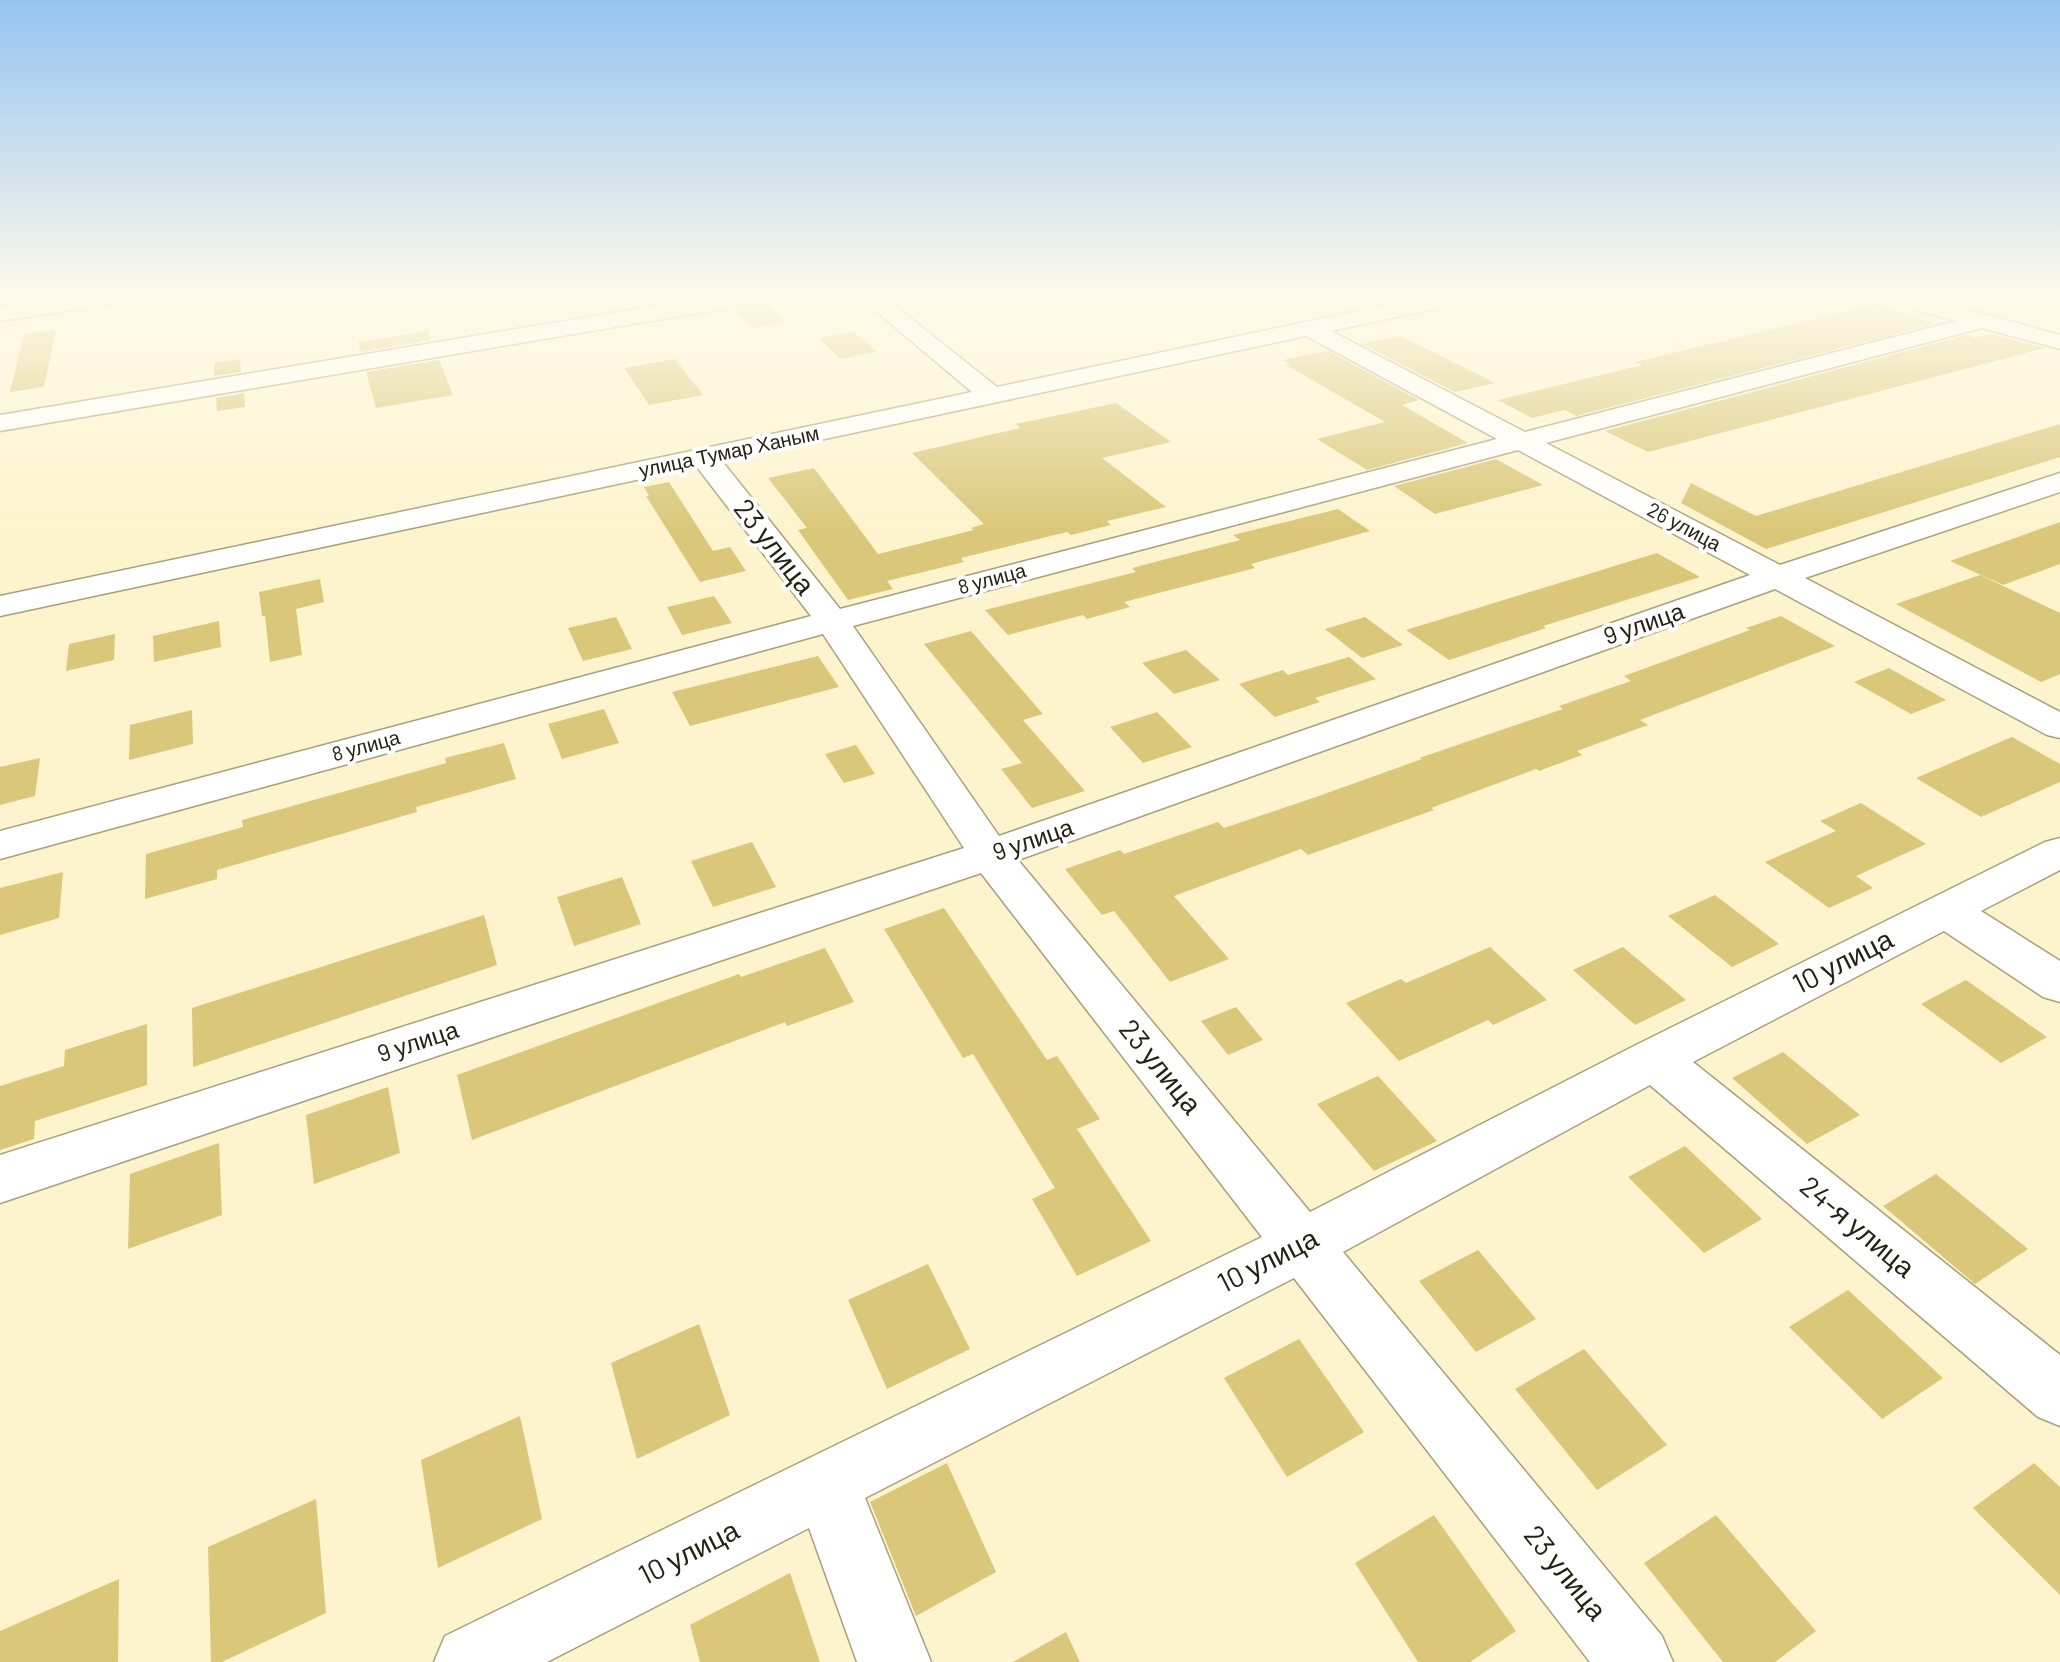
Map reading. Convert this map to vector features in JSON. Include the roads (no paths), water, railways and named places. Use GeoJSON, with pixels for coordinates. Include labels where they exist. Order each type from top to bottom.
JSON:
{"type":"FeatureCollection","features":[{"type":"Feature","properties":{"kind":"street"},"geometry":{"type":"LineString","coordinates":[[0,423],[289,375]]}},
{"type":"Feature","properties":{"kind":"street"},"geometry":{"type":"LineString","coordinates":[[966,375],[992,396]]}},
{"type":"Feature","properties":{"kind":"street","name":"улица Тумар Ханым"},"geometry":{"type":"LineString","coordinates":[[0,606],[1092,375]]}},
{"type":"Feature","properties":{"kind":"street","name":"26 улица"},"geometry":{"type":"LineString","coordinates":[[1397,375],[2060,727]]}},
{"type":"Feature","properties":{"kind":"street","name":"8 улица"},"geometry":{"type":"LineString","coordinates":[[0,845],[832,621],[1778,375]]}},
{"type":"Feature","properties":{"kind":"street","name":"23 улица"},"geometry":{"type":"LineString","coordinates":[[704,457],[832,621],[990,855],[1636,1662]]}},
{"type":"Feature","properties":{"kind":"street","name":"9 улица"},"geometry":{"type":"LineString","coordinates":[[0,1179],[990,855],[1777,577],[2060,482]]}},
{"type":"Feature","properties":{"kind":"street","name":"10 улица"},"geometry":{"type":"LineString","coordinates":[[471,1662],[1302,1245],[1654,1059],[2060,852]]}},
{"type":"Feature","properties":{"kind":"street"},"geometry":{"type":"LineString","coordinates":[[1946,910],[2060,984]]}},
{"type":"Feature","properties":{"kind":"street","name":"24-я улица"},"geometry":{"type":"LineString","coordinates":[[1654,1059],[2060,1395]]}},
{"type":"Feature","properties":{"kind":"street"},"geometry":{"type":"LineString","coordinates":[[826,1484],[894,1662]]}}]}
